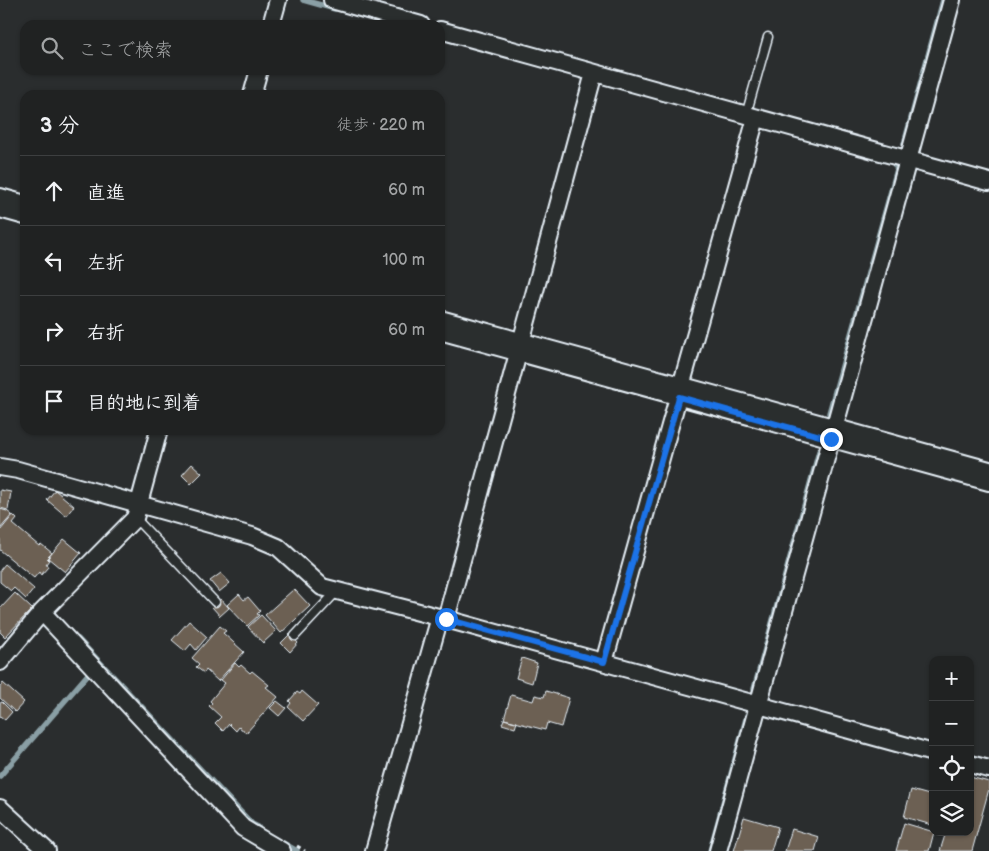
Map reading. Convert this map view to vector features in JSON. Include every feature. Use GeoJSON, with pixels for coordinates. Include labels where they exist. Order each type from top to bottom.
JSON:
{"type":"FeatureCollection","features":[{"type":"Feature","properties":{"kind":"street"},"geometry":{"type":"LineString","coordinates":[[272,20],[278,0]]}},
{"type":"Feature","properties":{"kind":"street"},"geometry":{"type":"LineString","coordinates":[[332,0],[404,20]]}},
{"type":"Feature","properties":{"kind":"street"},"geometry":{"type":"LineString","coordinates":[[718,851],[952,0]]}},
{"type":"Feature","properties":{"kind":"street"},"geometry":{"type":"LineString","coordinates":[[445,31],[989,182]]}},
{"type":"Feature","properties":{"kind":"street"},"geometry":{"type":"LineString","coordinates":[[374,851],[521,347],[594,73]]}},
{"type":"Feature","properties":{"kind":"street"},"geometry":{"type":"LineString","coordinates":[[253,90],[258,75]]}},
{"type":"Feature","properties":{"kind":"street"},"geometry":{"type":"LineString","coordinates":[[604,662],[681,391],[751,116]]}},
{"type":"Feature","properties":{"kind":"street"},"geometry":{"type":"LineString","coordinates":[[0,197],[20,203]]}},
{"type":"Feature","properties":{"kind":"street"},"geometry":{"type":"LineString","coordinates":[[0,209],[20,215]]}},
{"type":"Feature","properties":{"kind":"street"},"geometry":{"type":"LineString","coordinates":[[445,321],[521,347],[832,433],[989,482]]}},
{"type":"Feature","properties":{"kind":"street"},"geometry":{"type":"LineString","coordinates":[[445,332],[521,347]]}},
{"type":"Feature","properties":{"kind":"street"},"geometry":{"type":"LineString","coordinates":[[832,433],[989,470]]}},
{"type":"Feature","properties":{"kind":"street"},"geometry":{"type":"LineString","coordinates":[[0,662],[42,612],[137,511],[158,435]]}},
{"type":"Feature","properties":{"kind":"street"},"geometry":{"type":"LineString","coordinates":[[0,467],[18,470],[137,511],[252,536],[278,547],[322,587],[443,618],[929,752]]}},
{"type":"Feature","properties":{"kind":"street"},"geometry":{"type":"LineString","coordinates":[[42,612],[243,828],[282,851]]}},
{"type":"Feature","properties":{"kind":"street"},"geometry":{"type":"LineString","coordinates":[[974,765],[989,769]]}},
{"type":"Feature","properties":{"kind":"street"},"geometry":{"type":"LineString","coordinates":[[0,808],[38,848]]}},
{"type":"Feature","properties":{"kind":"lane"},"geometry":{"type":"LineString","coordinates":[[751,116],[768,37]]}},
{"type":"Feature","properties":{"kind":"lane"},"geometry":{"type":"LineString","coordinates":[[137,511],[215,602]]}},
{"type":"Feature","properties":{"kind":"lane"},"geometry":{"type":"LineString","coordinates":[[296,636],[337,591]]}},
{"type":"Feature","properties":{"kind":"building"},"geometry":{"type":"Polygon","coordinates":[[[192,464],[202,473],[191,484],[182,475],[192,464]]]}},
{"type":"Feature","properties":{"kind":"building"},"geometry":{"type":"Polygon","coordinates":[[[0,490],[11,492],[8,510],[0,508],[0,490]]]}},
{"type":"Feature","properties":{"kind":"building"},"geometry":{"type":"Polygon","coordinates":[[[55,490],[74,506],[66,516],[47,500],[55,490]]]}},
{"type":"Feature","properties":{"kind":"building"},"geometry":{"type":"Polygon","coordinates":[[[0,509],[12,515],[0,529],[0,509]]]}},
{"type":"Feature","properties":{"kind":"building"},"geometry":{"type":"Polygon","coordinates":[[[13,515],[17,519],[13,524],[39,546],[41,544],[52,553],[47,558],[49,560],[46,564],[48,567],[41,575],[39,572],[34,578],[0,550],[0,531],[13,515]]]}},
{"type":"Feature","properties":{"kind":"building"},"geometry":{"type":"Polygon","coordinates":[[[64,539],[81,553],[65,572],[48,558],[64,539]]]}},
{"type":"Feature","properties":{"kind":"building"},"geometry":{"type":"Polygon","coordinates":[[[5,564],[34,589],[26,599],[14,588],[11,591],[0,582],[0,570],[5,564]]]}},
{"type":"Feature","properties":{"kind":"building"},"geometry":{"type":"Polygon","coordinates":[[[221,573],[230,583],[219,592],[210,581],[221,573]]]}},
{"type":"Feature","properties":{"kind":"building"},"geometry":{"type":"Polygon","coordinates":[[[294,589],[310,606],[281,633],[265,615],[294,589]]]}},
{"type":"Feature","properties":{"kind":"building"},"geometry":{"type":"Polygon","coordinates":[[[15,593],[32,609],[5,637],[0,632],[0,609],[15,593]]]}},
{"type":"Feature","properties":{"kind":"building"},"geometry":{"type":"Polygon","coordinates":[[[239,594],[244,600],[248,597],[260,611],[257,614],[259,615],[247,626],[227,605],[239,594]]]}},
{"type":"Feature","properties":{"kind":"building"},"geometry":{"type":"Polygon","coordinates":[[[221,599],[229,608],[220,616],[212,607],[221,599]]]}},
{"type":"Feature","properties":{"kind":"building"},"geometry":{"type":"Polygon","coordinates":[[[261,615],[276,631],[263,643],[248,627],[261,615]]]}},
{"type":"Feature","properties":{"kind":"building"},"geometry":{"type":"Polygon","coordinates":[[[189,621],[207,637],[196,650],[191,644],[185,651],[172,640],[189,621]]]}},
{"type":"Feature","properties":{"kind":"building"},"geometry":{"type":"Polygon","coordinates":[[[220,626],[226,631],[223,633],[244,652],[218,681],[206,670],[204,673],[196,667],[199,664],[192,658],[220,626]]]}},
{"type":"Feature","properties":{"kind":"building"},"geometry":{"type":"Polygon","coordinates":[[[290,634],[298,643],[290,652],[281,643],[290,634]]]}},
{"type":"Feature","properties":{"kind":"building"},"geometry":{"type":"Polygon","coordinates":[[[522,658],[537,663],[532,683],[516,678],[522,658]]]}},
{"type":"Feature","properties":{"kind":"building"},"geometry":{"type":"Polygon","coordinates":[[[235,663],[239,667],[241,665],[250,673],[252,671],[269,685],[266,687],[278,697],[246,733],[239,727],[236,731],[229,724],[223,731],[215,723],[221,717],[209,706],[212,703],[210,701],[225,683],[221,680],[235,663]]]}},
{"type":"Feature","properties":{"kind":"building"},"geometry":{"type":"Polygon","coordinates":[[[3,683],[24,702],[15,712],[0,698],[0,687],[3,683]]]}},
{"type":"Feature","properties":{"kind":"building"},"geometry":{"type":"Polygon","coordinates":[[[302,691],[318,705],[303,721],[288,707],[291,703],[289,701],[297,692],[300,694],[302,691]]]}},
{"type":"Feature","properties":{"kind":"building"},"geometry":{"type":"Polygon","coordinates":[[[546,691],[569,698],[561,727],[547,723],[545,730],[504,719],[511,695],[533,701],[535,695],[544,697],[546,691]]]}},
{"type":"Feature","properties":{"kind":"building"},"geometry":{"type":"Polygon","coordinates":[[[277,701],[286,708],[279,716],[270,708],[277,701]]]}},
{"type":"Feature","properties":{"kind":"building"},"geometry":{"type":"Polygon","coordinates":[[[2,702],[12,712],[5,720],[0,716],[0,703],[2,702]]]}},
{"type":"Feature","properties":{"kind":"building"},"geometry":{"type":"Polygon","coordinates":[[[504,719],[517,722],[515,728],[502,724],[504,719]]]}},
{"type":"Feature","properties":{"kind":"building"},"geometry":{"type":"Polygon","coordinates":[[[974,778],[989,782],[989,789],[972,851],[940,851],[945,836],[974,836],[974,778]]]}},
{"type":"Feature","properties":{"kind":"building"},"geometry":{"type":"Polygon","coordinates":[[[911,790],[929,795],[929,824],[904,817],[911,790]]]}},
{"type":"Feature","properties":{"kind":"building"},"geometry":{"type":"Polygon","coordinates":[[[744,817],[778,827],[771,851],[734,851],[744,817]]]}},
{"type":"Feature","properties":{"kind":"building"},"geometry":{"type":"Polygon","coordinates":[[[904,823],[929,830],[929,836],[933,836],[929,851],[896,851],[904,823]]]}},
{"type":"Feature","properties":{"kind":"building"},"geometry":{"type":"Polygon","coordinates":[[[792,829],[819,837],[815,851],[785,851],[792,829]]]}},
{"type":"Feature","properties":{"kind":"waterway"},"geometry":{"type":"LineString","coordinates":[[303,0],[335,9]]}},
{"type":"Feature","properties":{"kind":"waterway"},"geometry":{"type":"LineString","coordinates":[[904,144],[943,0]]}},
{"type":"Feature","properties":{"kind":"waterway"},"geometry":{"type":"LineString","coordinates":[[829,413],[897,169],[893,162],[889,161]]}},
{"type":"Feature","properties":{"kind":"waterway"},"geometry":{"type":"LineString","coordinates":[[754,689],[819,451]]}},
{"type":"Feature","properties":{"kind":"waterway"},"geometry":{"type":"LineString","coordinates":[[78,639],[252,824],[258,827]]}},
{"type":"Feature","properties":{"kind":"waterway"},"geometry":{"type":"LineString","coordinates":[[0,776],[89,673]]}},
{"type":"Feature","properties":{"kind":"waterway"},"geometry":{"type":"LineString","coordinates":[[710,851],[747,715]]}},
{"type":"Feature","properties":{"kind":"waterway"},"geometry":{"type":"LineString","coordinates":[[283,843],[297,851]]}},
{"type":"Feature","properties":{"kind":"route"},"geometry":{"type":"LineString","coordinates":[[446,619],[604,662],[679,397],[831,439]]}}]}
